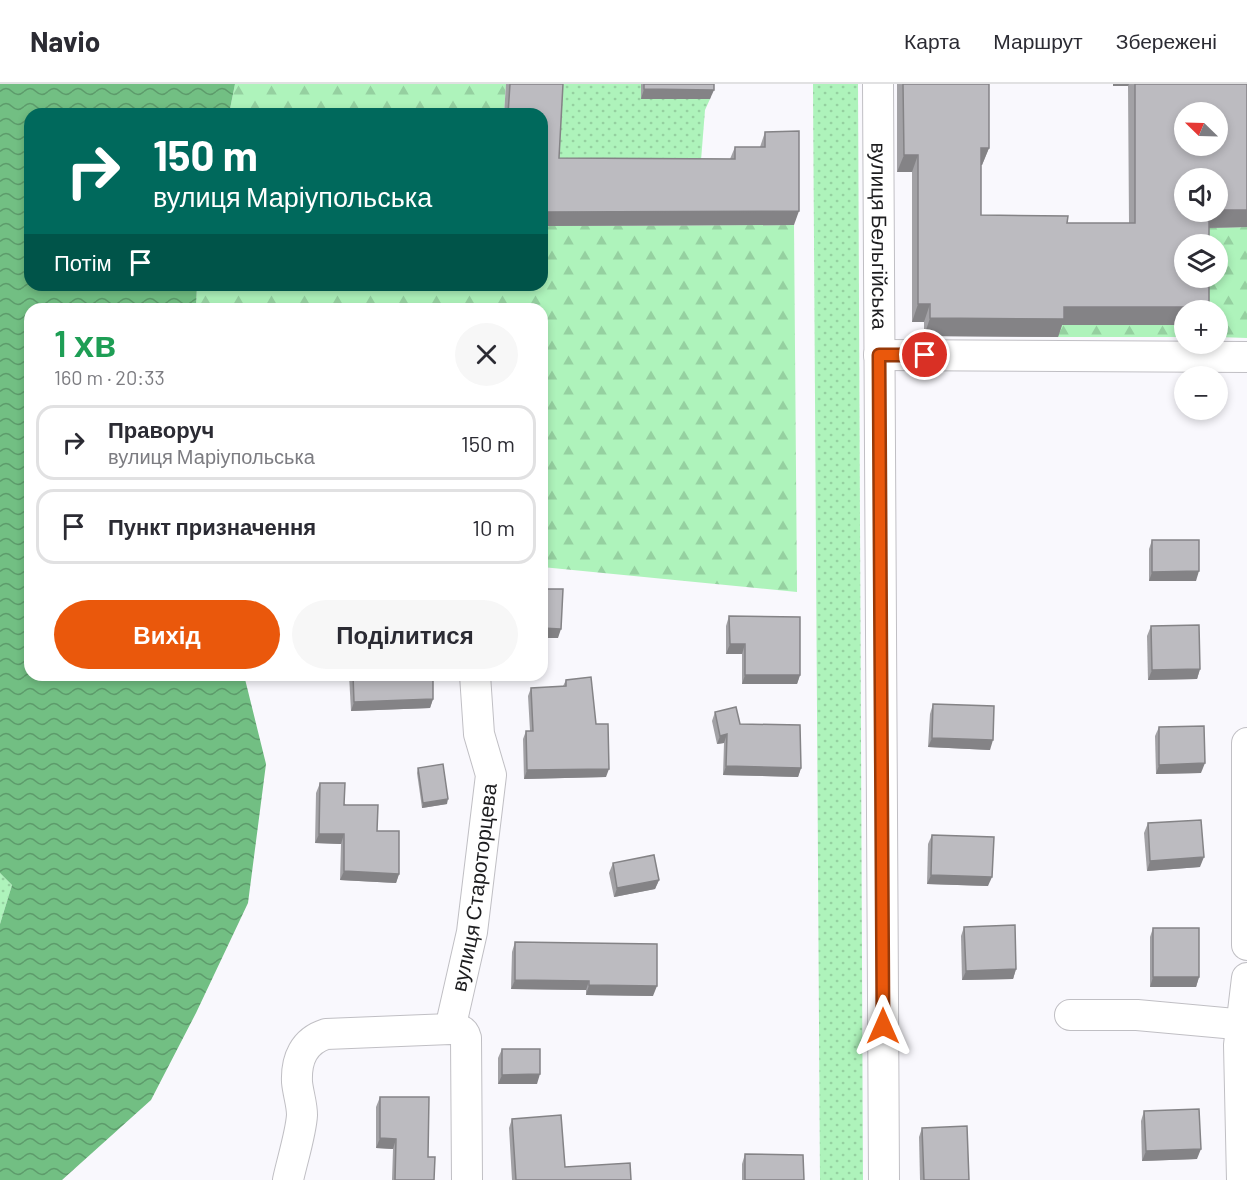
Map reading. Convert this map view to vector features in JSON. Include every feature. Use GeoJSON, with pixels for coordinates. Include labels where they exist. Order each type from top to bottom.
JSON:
{"type":"FeatureCollection","features":[{"type":"Feature","properties":{"kind":"street","name":"вулиця Бельгійська"},"geometry":{"type":"LineString","coordinates":[[878,84],[884,1180]]}},
{"type":"Feature","properties":{"kind":"street"},"geometry":{"type":"LineString","coordinates":[[879,355],[1247,357]]}},
{"type":"Feature","properties":{"kind":"street","name":"вулиця Староторцева"},"geometry":{"type":"LineString","coordinates":[[467,1180],[457,1031],[472,932],[491,775],[479,735],[475,681]]}},
{"type":"Feature","properties":{"kind":"street"},"geometry":{"type":"LineString","coordinates":[[1247,743],[1247,945]]}},
{"type":"Feature","properties":{"kind":"street"},"geometry":{"type":"LineString","coordinates":[[1242,1180],[1239,1045],[1244,1025],[1247,978]]}},
{"type":"Feature","properties":{"kind":"street"},"geometry":{"type":"LineString","coordinates":[[1070,1015],[1137,1015],[1244,1025]]}},
{"type":"Feature","properties":{"kind":"street"},"geometry":{"type":"LineString","coordinates":[[288,1180],[302,1115],[297,1080],[303,1053],[314,1038],[326,1034],[457,1031]]}},
{"type":"Feature","properties":{"kind":"green space"},"geometry":{"type":"Polygon","coordinates":[[[235,84],[506,84],[504,108],[230,108],[235,84]]]}},
{"type":"Feature","properties":{"kind":"green space"},"geometry":{"type":"Polygon","coordinates":[[[506,84],[641,84],[641,99],[710,99],[705,110],[700,173],[551,226],[558,89],[506,84]]]}},
{"type":"Feature","properties":{"kind":"green space"},"geometry":{"type":"Polygon","coordinates":[[[813,84],[858,84],[863,1180],[820,1180],[813,84]]]}},
{"type":"Feature","properties":{"kind":"green space"},"geometry":{"type":"Polygon","coordinates":[[[794,225],[797,592],[548,568],[548,303],[196,303],[197,291],[548,291],[548,226],[794,225]]]}},
{"type":"Feature","properties":{"kind":"green space"},"geometry":{"type":"Polygon","coordinates":[[[1247,227],[1247,338],[1228,337],[1228,300],[1203,300],[1203,288],[1228,288],[1228,234],[1203,234],[1203,228],[1247,227]]]}},
{"type":"Feature","properties":{"kind":"green space"},"geometry":{"type":"Polygon","coordinates":[[[1057,325],[1174,325],[1174,337],[1058,337],[1057,325]]]}},
{"type":"Feature","properties":{"kind":"green space"},"geometry":{"type":"Polygon","coordinates":[[[0,873],[12,885],[0,924],[0,873]]]}},
{"type":"Feature","properties":{"kind":"water"},"geometry":{"type":"Polygon","coordinates":[[[0,84],[235,84],[230,108],[24,108],[24,291],[197,291],[196,303],[24,303],[24,681],[245,681],[266,764],[248,903],[196,1013],[151,1100],[62,1180],[0,1180],[0,924],[12,885],[0,873],[0,84]]]}},
{"type":"Feature","properties":{"kind":"building"},"geometry":{"type":"Polygon","coordinates":[[[510,84],[563,84],[559,158],[735,159],[735,147],[765,147],[765,132],[799,131],[799,211],[548,212],[548,108],[508,108],[510,84]]]}},
{"type":"Feature","properties":{"kind":"building"},"geometry":{"type":"Polygon","coordinates":[[[644,84],[714,84],[714,90],[644,89],[644,84]]]}},
{"type":"Feature","properties":{"kind":"building"},"geometry":{"type":"Polygon","coordinates":[[[903,84],[989,84],[989,148],[981,148],[981,215],[1068,216],[1067,223],[1135,223],[1135,84],[1247,84],[1247,210],[1228,210],[1228,168],[1174,168],[1174,222],[1209,222],[1209,234],[1174,234],[1174,288],[1209,288],[1209,300],[1174,300],[1174,307],[1064,307],[1064,319],[930,318],[930,304],[918,304],[918,155],[904,155],[903,84]]]}},
{"type":"Feature","properties":{"kind":"building"},"geometry":{"type":"Polygon","coordinates":[[[1152,540],[1199,540],[1199,571],[1152,572],[1152,540]]]}},
{"type":"Feature","properties":{"kind":"building"},"geometry":{"type":"Polygon","coordinates":[[[548,589],[563,589],[561,629],[548,628],[548,589]]]}},
{"type":"Feature","properties":{"kind":"building"},"geometry":{"type":"Polygon","coordinates":[[[729,616],[800,617],[800,675],[745,675],[745,644],[730,644],[729,616]]]}},
{"type":"Feature","properties":{"kind":"building"},"geometry":{"type":"Polygon","coordinates":[[[1199,625],[1200,669],[1152,670],[1151,626],[1199,625]]]}},
{"type":"Feature","properties":{"kind":"building"},"geometry":{"type":"Polygon","coordinates":[[[591,677],[596,724],[608,724],[609,769],[527,770],[526,731],[533,731],[531,688],[566,686],[566,680],[591,677]]]}},
{"type":"Feature","properties":{"kind":"building"},"geometry":{"type":"Polygon","coordinates":[[[353,681],[433,681],[433,699],[354,702],[353,681]]]}},
{"type":"Feature","properties":{"kind":"building"},"geometry":{"type":"Polygon","coordinates":[[[933,704],[994,706],[993,740],[932,738],[933,704]]]}},
{"type":"Feature","properties":{"kind":"building"},"geometry":{"type":"Polygon","coordinates":[[[736,707],[740,724],[800,725],[801,768],[726,766],[727,734],[720,736],[715,712],[736,707]]]}},
{"type":"Feature","properties":{"kind":"building"},"geometry":{"type":"Polygon","coordinates":[[[1204,726],[1205,763],[1159,765],[1159,727],[1204,726]]]}},
{"type":"Feature","properties":{"kind":"building"},"geometry":{"type":"Polygon","coordinates":[[[443,764],[448,799],[423,803],[418,768],[443,764]]]}},
{"type":"Feature","properties":{"kind":"building"},"geometry":{"type":"Polygon","coordinates":[[[320,783],[345,783],[344,805],[378,805],[377,831],[399,831],[399,874],[344,871],[344,834],[319,834],[320,783]]]}},
{"type":"Feature","properties":{"kind":"building"},"geometry":{"type":"Polygon","coordinates":[[[1201,820],[1204,857],[1150,861],[1148,823],[1201,820]]]}},
{"type":"Feature","properties":{"kind":"building"},"geometry":{"type":"Polygon","coordinates":[[[932,835],[994,837],[992,877],[931,875],[932,835]]]}},
{"type":"Feature","properties":{"kind":"building"},"geometry":{"type":"Polygon","coordinates":[[[654,855],[659,880],[617,888],[613,863],[654,855]]]}},
{"type":"Feature","properties":{"kind":"building"},"geometry":{"type":"Polygon","coordinates":[[[1015,925],[1016,969],[966,971],[964,927],[1015,925]]]}},
{"type":"Feature","properties":{"kind":"building"},"geometry":{"type":"Polygon","coordinates":[[[1153,928],[1199,928],[1199,977],[1153,977],[1153,928]]]}},
{"type":"Feature","properties":{"kind":"building"},"geometry":{"type":"Polygon","coordinates":[[[515,942],[657,944],[657,986],[589,985],[589,981],[515,980],[515,942]]]}},
{"type":"Feature","properties":{"kind":"building"},"geometry":{"type":"Polygon","coordinates":[[[502,1049],[540,1049],[540,1074],[502,1075],[502,1049]]]}},
{"type":"Feature","properties":{"kind":"building"},"geometry":{"type":"Polygon","coordinates":[[[380,1097],[429,1097],[428,1157],[435,1157],[434,1180],[395,1180],[396,1139],[380,1138],[380,1097]]]}},
{"type":"Feature","properties":{"kind":"building"},"geometry":{"type":"Polygon","coordinates":[[[1199,1109],[1201,1149],[1146,1151],[1144,1111],[1199,1109]]]}},
{"type":"Feature","properties":{"kind":"building"},"geometry":{"type":"Polygon","coordinates":[[[561,1115],[565,1167],[630,1163],[631,1180],[516,1180],[512,1119],[561,1115]]]}},
{"type":"Feature","properties":{"kind":"building"},"geometry":{"type":"Polygon","coordinates":[[[967,1126],[969,1180],[924,1180],[922,1128],[967,1126]]]}},
{"type":"Feature","properties":{"kind":"building"},"geometry":{"type":"Polygon","coordinates":[[[745,1154],[803,1155],[804,1180],[745,1180],[745,1154]]]}},
{"type":"Feature","properties":{"kind":"route"},"geometry":{"type":"LineString","coordinates":[[883,1026],[879,355],[925,355]]}}]}
